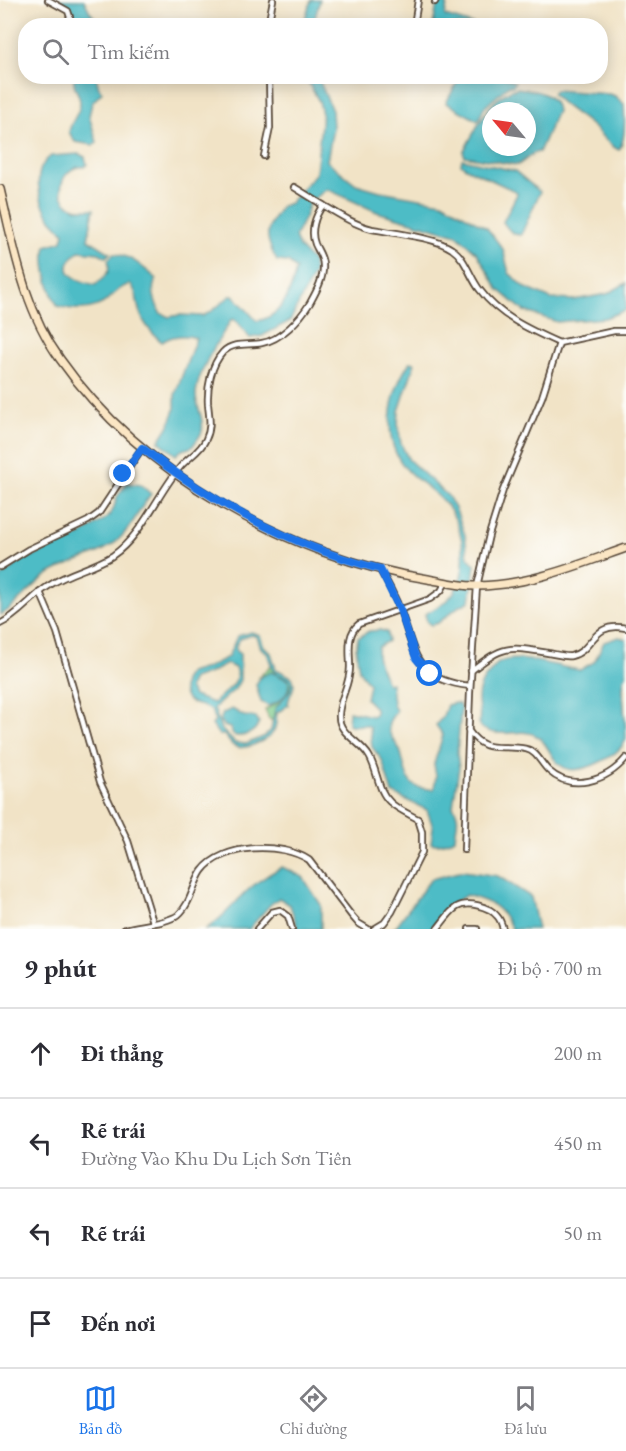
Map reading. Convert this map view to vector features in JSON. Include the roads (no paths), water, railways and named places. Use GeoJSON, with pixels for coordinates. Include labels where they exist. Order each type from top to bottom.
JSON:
{"type":"FeatureCollection","features":[{"type":"Feature","properties":{"kind":"street"},"geometry":{"type":"LineString","coordinates":[[48,0],[68,12],[69,18]]}},
{"type":"Feature","properties":{"kind":"street"},"geometry":{"type":"LineString","coordinates":[[270,18],[273,0]]}},
{"type":"Feature","properties":{"kind":"street"},"geometry":{"type":"LineString","coordinates":[[415,18],[418,0]]}},
{"type":"Feature","properties":{"kind":"street"},"geometry":{"type":"LineString","coordinates":[[264,156],[270,128],[269,84]]}},
{"type":"Feature","properties":{"kind":"street"},"geometry":{"type":"LineString","coordinates":[[296,188],[323,205],[369,228],[441,243],[453,249],[480,290],[498,310],[533,331],[559,343],[614,331],[626,331]]}},
{"type":"Feature","properties":{"kind":"street"},"geometry":{"type":"LineString","coordinates":[[0,189],[15,255],[30,304],[60,359],[119,429],[175,474],[221,502],[297,541],[380,569],[406,576],[477,586],[529,580],[626,548]]}},
{"type":"Feature","properties":{"kind":"street"},"geometry":{"type":"LineString","coordinates":[[0,624],[12,618],[52,584],[111,556],[136,532],[175,474],[206,440],[210,423],[209,384],[215,365],[223,352],[235,345],[262,344],[273,340],[285,332],[309,305],[323,274],[323,262],[313,235],[315,220],[323,205]]}},
{"type":"Feature","properties":{"kind":"street"},"geometry":{"type":"LineString","coordinates":[[464,850],[470,686],[477,586],[503,490],[542,397],[559,343]]}},
{"type":"Feature","properties":{"kind":"street"},"geometry":{"type":"LineString","coordinates":[[0,567],[15,556],[88,521],[99,513],[142,448]]}},
{"type":"Feature","properties":{"kind":"street"},"geometry":{"type":"LineString","coordinates":[[380,569],[400,610],[416,658],[430,674],[451,684],[470,686]]}},
{"type":"Feature","properties":{"kind":"street"},"geometry":{"type":"LineString","coordinates":[[374,929],[392,912],[422,852],[422,832],[418,819],[391,803],[381,791],[370,757],[360,743],[343,730],[339,719],[340,705],[348,687],[352,629],[359,624],[430,599],[441,591],[446,582]]}},
{"type":"Feature","properties":{"kind":"street"},"geometry":{"type":"LineString","coordinates":[[40,592],[57,632],[100,782],[128,842],[153,922]]}},
{"type":"Feature","properties":{"kind":"street"},"geometry":{"type":"LineString","coordinates":[[471,671],[504,648],[519,647],[569,656],[579,652],[597,632],[616,626],[626,627]]}},
{"type":"Feature","properties":{"kind":"street"},"geometry":{"type":"LineString","coordinates":[[468,730],[475,740],[491,748],[525,748],[532,751],[547,770],[561,781],[576,784],[597,778],[621,765],[626,758]]}},
{"type":"Feature","properties":{"kind":"street"},"geometry":{"type":"LineString","coordinates":[[125,929],[167,920],[179,914],[188,901],[198,877],[209,863],[231,851],[255,848],[301,854],[309,860],[358,923],[368,929]]}},
{"type":"Feature","properties":{"kind":"street"},"geometry":{"type":"LineString","coordinates":[[437,929],[453,910],[467,904],[483,907],[494,913],[503,929]]}},
{"type":"Feature","properties":{"kind":"street"},"geometry":{"type":"LineString","coordinates":[[256,929],[272,912],[280,910],[288,916],[291,929]]}},
{"type":"Feature","properties":{"kind":"street"},"geometry":{"type":"LineString","coordinates":[[469,929],[477,929]]}},
{"type":"Feature","properties":{"kind":"water"},"geometry":{"type":"Polygon","coordinates":[[[59,0],[84,0],[95,18],[76,18],[71,9],[59,0]]]}},
{"type":"Feature","properties":{"kind":"water"},"geometry":{"type":"Polygon","coordinates":[[[311,0],[320,0],[315,18],[305,18],[311,0]]]}},
{"type":"Feature","properties":{"kind":"water"},"geometry":{"type":"Polygon","coordinates":[[[438,0],[448,0],[445,16],[452,18],[434,18],[438,0]]]}},
{"type":"Feature","properties":{"kind":"water"},"geometry":{"type":"Polygon","coordinates":[[[98,84],[102,92],[92,103],[89,116],[97,142],[93,145],[75,142],[69,132],[80,105],[74,85],[98,84]]]}},
{"type":"Feature","properties":{"kind":"water"},"geometry":{"type":"Polygon","coordinates":[[[309,84],[321,84],[332,111],[333,128],[327,161],[356,184],[380,191],[442,202],[487,228],[503,249],[509,273],[526,288],[551,299],[574,300],[607,294],[626,283],[626,310],[605,318],[557,322],[524,311],[498,289],[477,253],[457,235],[377,212],[327,189],[309,203],[295,237],[299,247],[313,262],[314,273],[290,321],[262,336],[250,338],[238,323],[231,320],[210,355],[198,384],[196,398],[203,426],[201,433],[192,447],[176,455],[159,441],[175,410],[175,395],[196,338],[178,336],[162,342],[144,321],[139,311],[135,292],[130,284],[92,308],[72,309],[58,306],[49,285],[45,252],[46,246],[62,241],[64,233],[51,219],[43,204],[39,186],[41,169],[51,156],[79,154],[85,157],[87,164],[85,167],[70,171],[62,183],[61,191],[63,198],[75,208],[94,209],[88,239],[110,253],[106,257],[99,253],[79,251],[68,264],[70,274],[74,277],[95,285],[108,271],[108,260],[113,254],[120,255],[137,263],[157,279],[153,291],[160,313],[169,317],[203,316],[230,296],[234,296],[257,321],[273,314],[279,308],[292,285],[296,269],[288,262],[277,261],[269,245],[268,232],[272,220],[282,206],[290,203],[316,173],[322,114],[319,101],[309,84]]]}},
{"type":"Feature","properties":{"kind":"water"},"geometry":{"type":"Polygon","coordinates":[[[456,84],[514,84],[509,85],[491,102],[482,102],[482,112],[478,121],[446,103],[456,84]]]}},
{"type":"Feature","properties":{"kind":"water"},"geometry":{"type":"Polygon","coordinates":[[[517,88],[542,93],[552,100],[557,111],[539,152],[536,153],[536,102],[495,102],[517,88]]]}},
{"type":"Feature","properties":{"kind":"water"},"geometry":{"type":"Polygon","coordinates":[[[555,90],[609,94],[624,104],[624,134],[619,150],[561,103],[552,93],[555,90]]]}},
{"type":"Feature","properties":{"kind":"water"},"geometry":{"type":"Polygon","coordinates":[[[482,119],[482,156],[530,156],[517,165],[465,156],[463,152],[482,119]]]}},
{"type":"Feature","properties":{"kind":"water"},"geometry":{"type":"Polygon","coordinates":[[[462,159],[515,171],[540,192],[521,235],[513,233],[503,222],[517,192],[466,168],[461,164],[462,159]]]}},
{"type":"Feature","properties":{"kind":"water"},"geometry":{"type":"Polygon","coordinates":[[[410,362],[415,363],[399,411],[401,444],[409,460],[448,496],[465,535],[468,557],[475,565],[470,601],[458,607],[438,623],[431,625],[427,622],[425,614],[445,602],[454,592],[462,574],[463,552],[459,531],[452,513],[438,496],[409,472],[394,447],[390,417],[397,388],[410,362]]]}},
{"type":"Feature","properties":{"kind":"water"},"geometry":{"type":"Polygon","coordinates":[[[127,483],[141,485],[151,494],[124,534],[104,550],[49,574],[0,615],[0,578],[21,561],[81,535],[108,517],[117,497],[127,483]]]}},
{"type":"Feature","properties":{"kind":"water"},"geometry":{"type":"Polygon","coordinates":[[[369,631],[387,632],[388,641],[378,647],[377,656],[386,682],[391,683],[396,711],[390,722],[389,731],[401,753],[406,774],[412,784],[424,789],[434,789],[436,776],[434,764],[443,735],[436,725],[447,705],[459,704],[461,709],[457,753],[459,768],[453,806],[457,814],[457,825],[455,838],[443,843],[431,843],[433,827],[427,810],[392,793],[382,760],[372,747],[370,727],[348,724],[349,711],[372,716],[375,714],[375,708],[366,699],[369,684],[359,671],[356,649],[358,638],[369,631]]]}},
{"type":"Feature","properties":{"kind":"water"},"geometry":{"type":"Polygon","coordinates":[[[251,632],[260,635],[263,645],[271,653],[276,669],[292,677],[294,681],[288,705],[277,713],[273,732],[261,742],[243,747],[234,746],[224,735],[219,735],[212,725],[215,721],[211,710],[188,700],[183,689],[184,680],[189,673],[206,668],[228,657],[237,636],[251,632]],[[252,635],[240,639],[236,645],[236,651],[240,654],[240,680],[235,689],[214,708],[221,729],[235,743],[246,744],[265,736],[271,730],[275,709],[290,690],[289,679],[273,670],[267,653],[261,648],[257,637],[252,635]],[[227,664],[193,679],[189,687],[193,696],[213,703],[234,684],[237,675],[235,668],[227,664]]]}},
{"type":"Feature","properties":{"kind":"water"},"geometry":{"type":"Polygon","coordinates":[[[619,637],[626,639],[626,671],[623,689],[626,739],[610,757],[583,768],[568,769],[558,763],[545,744],[531,733],[496,733],[480,727],[479,689],[497,664],[504,660],[514,659],[537,661],[580,670],[594,662],[604,642],[619,637]]]}},
{"type":"Feature","properties":{"kind":"water"},"geometry":{"type":"Polygon","coordinates":[[[271,672],[288,680],[289,684],[284,696],[268,706],[261,702],[256,685],[260,677],[271,672]]]}},
{"type":"Feature","properties":{"kind":"water"},"geometry":{"type":"Polygon","coordinates":[[[232,709],[244,716],[256,717],[259,722],[252,732],[237,736],[233,735],[230,728],[224,726],[220,721],[223,713],[232,709]]]}},
{"type":"Feature","properties":{"kind":"water"},"geometry":{"type":"Polygon","coordinates":[[[282,867],[303,877],[321,905],[321,929],[298,929],[290,905],[279,898],[249,929],[206,929],[221,918],[251,887],[282,867]]]}},
{"type":"Feature","properties":{"kind":"water"},"geometry":{"type":"Polygon","coordinates":[[[463,871],[498,876],[531,897],[538,929],[512,929],[494,906],[466,895],[446,908],[432,929],[394,929],[431,879],[463,871]]]}}]}
